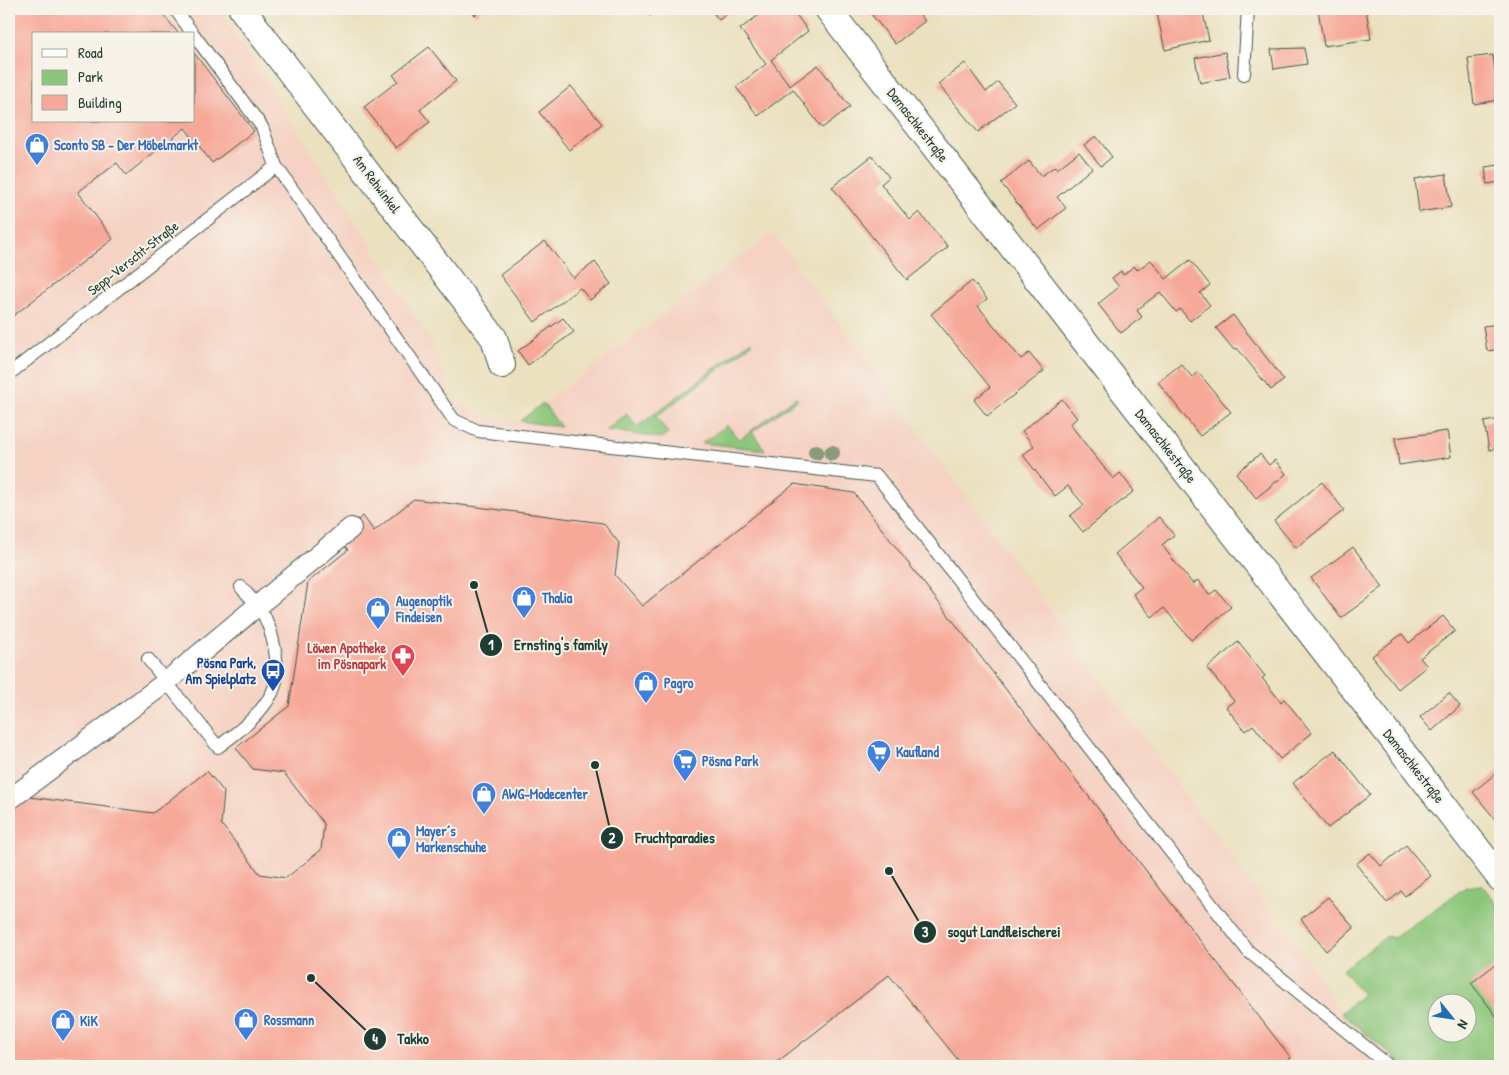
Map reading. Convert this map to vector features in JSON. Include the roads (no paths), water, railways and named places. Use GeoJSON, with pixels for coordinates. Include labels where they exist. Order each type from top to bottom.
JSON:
{"type":"FeatureCollection","features":[{"type":"Feature","properties":{"kind":"street","name":"Am Rehwinkel"},"geometry":{"type":"LineString","coordinates":[[242,9],[494,338],[502,365]]}},
{"type":"Feature","properties":{"kind":"street","name":"Damaschkestraße"},"geometry":{"type":"LineString","coordinates":[[833,10],[1500,878]]}},
{"type":"Feature","properties":{"kind":"street"},"geometry":{"type":"LineString","coordinates":[[9,800],[166,682],[351,528]]}},
{"type":"Feature","properties":{"kind":"lane"},"geometry":{"type":"LineString","coordinates":[[175,9],[192,32]]}},
{"type":"Feature","properties":{"kind":"lane"},"geometry":{"type":"LineString","coordinates":[[1244,74],[1248,9]]}},
{"type":"Feature","properties":{"kind":"lane"},"geometry":{"type":"LineString","coordinates":[[195,37],[262,128],[276,166],[454,420],[478,431],[877,476],[1248,950],[1389,1066]]}},
{"type":"Feature","properties":{"kind":"lane","name":"Sepp-Verscht-Straße"},"geometry":{"type":"LineString","coordinates":[[9,374],[276,166]]}},
{"type":"Feature","properties":{"kind":"lane"},"geometry":{"type":"LineString","coordinates":[[148,659],[218,747],[240,731],[256,716],[273,692],[278,668],[272,640],[257,606],[241,586]]}},
{"type":"Feature","properties":{"kind":"place","name":"Sconto SB - Der Möbelmarkt"},"geometry":{"type":"Point","coordinates":[37,166]}},
{"type":"Feature","properties":{"kind":"place","name":"Ernsting's family"},"geometry":{"type":"Point","coordinates":[474,585]}},
{"type":"Feature","properties":{"kind":"place","name":"Thalia"},"geometry":{"type":"Point","coordinates":[524,619]}},
{"type":"Feature","properties":{"kind":"place","name":"Augenoptik Findeisen"},"geometry":{"type":"Point","coordinates":[378,630]}},
{"type":"Feature","properties":{"kind":"place","name":"Löwen Apotheke im Pösnapark"},"geometry":{"type":"Point","coordinates":[403,677]}},
{"type":"Feature","properties":{"kind":"place","name":"Pösna Park, Am Spielplatz"},"geometry":{"type":"Point","coordinates":[273,692]}},
{"type":"Feature","properties":{"kind":"place","name":"Pagro"},"geometry":{"type":"Point","coordinates":[646,704]}},
{"type":"Feature","properties":{"kind":"place","name":"Fruchtparadies"},"geometry":{"type":"Point","coordinates":[595,765]}},
{"type":"Feature","properties":{"kind":"place","name":"Kaufland"},"geometry":{"type":"Point","coordinates":[879,773]}},
{"type":"Feature","properties":{"kind":"place","name":"Pösna Park"},"geometry":{"type":"Point","coordinates":[685,782]}},
{"type":"Feature","properties":{"kind":"place","name":"AWG-Modecenter"},"geometry":{"type":"Point","coordinates":[484,815]}},
{"type":"Feature","properties":{"kind":"place","name":"Mayer´s Markenschuhe"},"geometry":{"type":"Point","coordinates":[399,860]}},
{"type":"Feature","properties":{"kind":"place","name":"sogut Landfleischerei"},"geometry":{"type":"Point","coordinates":[889,871]}},
{"type":"Feature","properties":{"kind":"place","name":"Takko"},"geometry":{"type":"Point","coordinates":[311,978]}},
{"type":"Feature","properties":{"kind":"place","name":"Rossmann"},"geometry":{"type":"Point","coordinates":[246,1041]}},
{"type":"Feature","properties":{"kind":"place","name":"KiK"},"geometry":{"type":"Point","coordinates":[63,1042]}}]}
